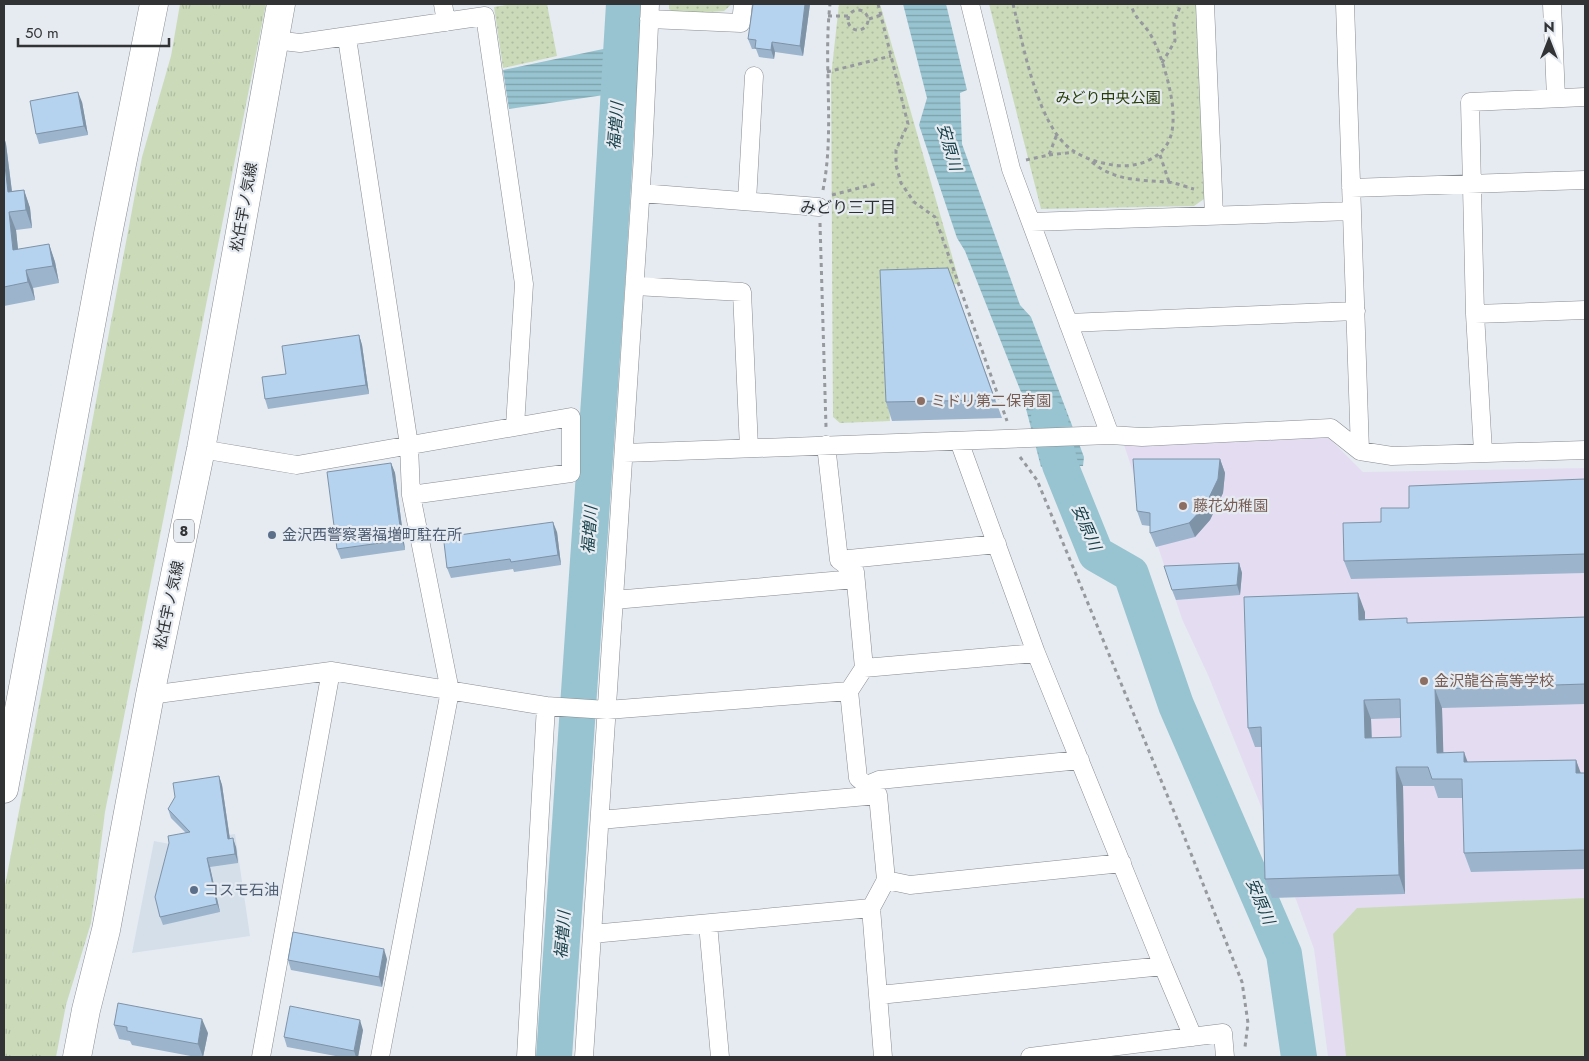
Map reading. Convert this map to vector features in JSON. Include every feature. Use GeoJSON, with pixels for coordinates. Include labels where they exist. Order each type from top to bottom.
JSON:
{"type":"FeatureCollection","features":[{"type":"Feature","properties":{"kind":"main road"},"geometry":{"type":"LineString","coordinates":[[4,789],[10,711],[154,4]]}},
{"type":"Feature","properties":{"kind":"main road","name":"松任宇ノ気線"},"geometry":{"type":"LineString","coordinates":[[77,1057],[86,1010],[106,930],[150,695],[201,449],[281,4]]}},
{"type":"Feature","properties":{"kind":"street"},"geometry":{"type":"LineString","coordinates":[[443,4],[446,22]]}},
{"type":"Feature","properties":{"kind":"street"},"geometry":{"type":"LineString","coordinates":[[584,1057],[600,820],[600,710],[614,600],[641,193],[650,12],[741,23],[743,4]]}},
{"type":"Feature","properties":{"kind":"street"},"geometry":{"type":"LineString","coordinates":[[970,4],[1010,164],[1068,322],[1102,435]]}},
{"type":"Feature","properties":{"kind":"street"},"geometry":{"type":"LineString","coordinates":[[1206,4],[1214,216]]}},
{"type":"Feature","properties":{"kind":"street"},"geometry":{"type":"LineString","coordinates":[[1345,4],[1360,451]]}},
{"type":"Feature","properties":{"kind":"street"},"geometry":{"type":"LineString","coordinates":[[1552,4],[1556,98]]}},
{"type":"Feature","properties":{"kind":"street"},"geometry":{"type":"LineString","coordinates":[[274,40],[300,43],[347,38],[485,16],[524,284],[515,426]]}},
{"type":"Feature","properties":{"kind":"street"},"geometry":{"type":"LineString","coordinates":[[347,38],[409,445],[411,495],[450,691],[380,1057]]}},
{"type":"Feature","properties":{"kind":"street"},"geometry":{"type":"LineString","coordinates":[[747,201],[754,76]]}},
{"type":"Feature","properties":{"kind":"street"},"geometry":{"type":"LineString","coordinates":[[1483,452],[1475,314],[1470,102],[1585,97]]}},
{"type":"Feature","properties":{"kind":"street"},"geometry":{"type":"LineString","coordinates":[[1351,188],[1585,180]]}},
{"type":"Feature","properties":{"kind":"street"},"geometry":{"type":"LineString","coordinates":[[641,193],[747,201],[820,202]]}},
{"type":"Feature","properties":{"kind":"street"},"geometry":{"type":"LineString","coordinates":[[1031,222],[1352,211]]}},
{"type":"Feature","properties":{"kind":"street"},"geometry":{"type":"LineString","coordinates":[[635,286],[742,292],[749,448]]}},
{"type":"Feature","properties":{"kind":"street"},"geometry":{"type":"LineString","coordinates":[[1475,314],[1585,310]]}},
{"type":"Feature","properties":{"kind":"street"},"geometry":{"type":"LineString","coordinates":[[1068,322],[1356,311]]}},
{"type":"Feature","properties":{"kind":"street"},"geometry":{"type":"LineString","coordinates":[[201,449],[297,465],[571,417],[571,473],[411,495]]}},
{"type":"Feature","properties":{"kind":"street"},"geometry":{"type":"LineString","coordinates":[[624,453],[1331,428],[1360,451],[1392,456],[1585,450]]}},
{"type":"Feature","properties":{"kind":"street"},"geometry":{"type":"LineString","coordinates":[[959,441],[1036,653],[1193,1037]]}},
{"type":"Feature","properties":{"kind":"street"},"geometry":{"type":"LineString","coordinates":[[826,445],[839,560],[855,572],[864,668],[849,691],[858,778],[872,790],[886,880],[870,908],[883,1057]]}},
{"type":"Feature","properties":{"kind":"street"},"geometry":{"type":"LineString","coordinates":[[839,560],[997,544]]}},
{"type":"Feature","properties":{"kind":"street"},"geometry":{"type":"LineString","coordinates":[[614,600],[855,579]]}},
{"type":"Feature","properties":{"kind":"street"},"geometry":{"type":"LineString","coordinates":[[864,668],[1036,653]]}},
{"type":"Feature","properties":{"kind":"street"},"geometry":{"type":"LineString","coordinates":[[261,1057],[331,671]]}},
{"type":"Feature","properties":{"kind":"street"},"geometry":{"type":"LineString","coordinates":[[150,695],[331,671],[552,707],[600,710],[849,691]]}},
{"type":"Feature","properties":{"kind":"street"},"geometry":{"type":"LineString","coordinates":[[526,1057],[552,707]]}},
{"type":"Feature","properties":{"kind":"street"},"geometry":{"type":"LineString","coordinates":[[600,820],[872,790],[879,780],[1080,760]]}},
{"type":"Feature","properties":{"kind":"street"},"geometry":{"type":"LineString","coordinates":[[886,880],[910,885],[1122,863]]}},
{"type":"Feature","properties":{"kind":"street"},"geometry":{"type":"LineString","coordinates":[[592,934],[870,908]]}},
{"type":"Feature","properties":{"kind":"street"},"geometry":{"type":"LineString","coordinates":[[708,924],[720,1057]]}},
{"type":"Feature","properties":{"kind":"street"},"geometry":{"type":"LineString","coordinates":[[879,995],[1163,966]]}},
{"type":"Feature","properties":{"kind":"street"},"geometry":{"type":"LineString","coordinates":[[1030,1057],[1223,1033],[1225,1057]]}},
{"type":"Feature","properties":{"kind":"path"},"geometry":{"type":"LineString","coordinates":[[826,445],[820,202],[828,162],[827,72],[830,4]]}},
{"type":"Feature","properties":{"kind":"path"},"geometry":{"type":"LineString","coordinates":[[878,4],[908,124],[896,150],[896,165],[900,183],[914,202],[935,217],[1013,438],[1037,480],[1223,932],[1242,982],[1248,1023],[1244,1054]]}},
{"type":"Feature","properties":{"kind":"path"},"geometry":{"type":"LineString","coordinates":[[1013,4],[1040,105],[1057,133],[1071,150],[1087,158],[1117,167],[1143,163],[1160,155],[1169,144],[1174,118],[1172,94],[1162,64],[1148,32],[1134,16],[1131,4]]}},
{"type":"Feature","properties":{"kind":"path"},"geometry":{"type":"LineString","coordinates":[[1162,64],[1175,41],[1174,24],[1181,4]]}},
{"type":"Feature","properties":{"kind":"path"},"geometry":{"type":"LineString","coordinates":[[869,19],[866,13],[860,10],[853,11],[849,16],[850,26],[855,29],[865,28],[869,19],[881,15]]}},
{"type":"Feature","properties":{"kind":"path"},"geometry":{"type":"LineString","coordinates":[[828,16],[849,16]]}},
{"type":"Feature","properties":{"kind":"path"},"geometry":{"type":"LineString","coordinates":[[827,72],[891,56]]}},
{"type":"Feature","properties":{"kind":"path"},"geometry":{"type":"LineString","coordinates":[[1049,155],[1057,133]]}},
{"type":"Feature","properties":{"kind":"path"},"geometry":{"type":"LineString","coordinates":[[1010,164],[1049,155],[1076,152]]}},
{"type":"Feature","properties":{"kind":"path"},"geometry":{"type":"LineString","coordinates":[[1160,155],[1169,182]]}},
{"type":"Feature","properties":{"kind":"path"},"geometry":{"type":"LineString","coordinates":[[1087,158],[1102,171],[1116,177],[1169,182],[1213,192]]}},
{"type":"Feature","properties":{"kind":"path"},"geometry":{"type":"LineString","coordinates":[[820,202],[875,184]]}},
{"type":"Feature","properties":{"kind":"shaded area"},"geometry":{"type":"Polygon","coordinates":[[[1328,437],[1363,472],[1585,468],[1585,1057],[1328,1057],[1314,949],[1271,831],[1208,675],[1182,619],[1124,445],[1328,437]]]}},
{"type":"Feature","properties":{"kind":"shaded area","name":"コスモ石油"},"geometry":{"type":"Polygon","coordinates":[[[235,834],[250,936],[132,953],[154,841],[170,844],[235,834]]]}},
{"type":"Feature","properties":{"kind":"green space"},"geometry":{"type":"Polygon","coordinates":[[[180,4],[266,4],[105,812],[91,923],[66,1005],[56,1057],[4,1057],[4,891],[142,157],[171,56],[180,4]]]}},
{"type":"Feature","properties":{"kind":"green space"},"geometry":{"type":"Polygon","coordinates":[[[511,4],[547,4],[557,56],[503,68],[494,7],[511,4]]]}},
{"type":"Feature","properties":{"kind":"green space"},"geometry":{"type":"Polygon","coordinates":[[[669,4],[732,4],[724,11],[676,14],[669,9],[669,4]]]}},
{"type":"Feature","properties":{"kind":"green space"},"geometry":{"type":"Polygon","coordinates":[[[839,4],[880,4],[960,284],[885,287],[890,421],[840,423],[833,417],[831,77],[839,4]]]}},
{"type":"Feature","properties":{"kind":"green space","name":"みどり中央公園"},"geometry":{"type":"Polygon","coordinates":[[[989,4],[1198,4],[1204,199],[1194,206],[1041,209],[989,4]]]}},
{"type":"Feature","properties":{"kind":"green space"},"geometry":{"type":"Polygon","coordinates":[[[1585,898],[1585,1057],[1346,1057],[1333,934],[1357,908],[1585,898]]]}},
{"type":"Feature","properties":{"kind":"water"},"geometry":{"type":"Polygon","coordinates":[[[903,4],[946,4],[967,90],[960,93],[962,144],[1020,305],[1031,317],[1084,457],[1083,466],[1041,467],[1023,397],[965,251],[957,238],[919,125],[927,98],[903,4]]]}},
{"type":"Feature","properties":{"kind":"water"},"geometry":{"type":"Polygon","coordinates":[[[608,48],[604,95],[509,109],[503,70],[608,48]]]}},
{"type":"Feature","properties":{"kind":"building"},"geometry":{"type":"Polygon","coordinates":[[[753,4],[805,4],[800,46],[772,42],[771,50],[755,48],[756,40],[748,39],[753,4]]]}},
{"type":"Feature","properties":{"kind":"building"},"geometry":{"type":"Polygon","coordinates":[[[78,92],[84,126],[36,134],[30,101],[78,92]]]}},
{"type":"Feature","properties":{"kind":"building"},"geometry":{"type":"Polygon","coordinates":[[[4,157],[8,192],[24,190],[26,210],[9,212],[13,250],[49,244],[53,266],[26,270],[28,282],[4,287],[4,157]]]}},
{"type":"Feature","properties":{"kind":"building"},"geometry":{"type":"Polygon","coordinates":[[[948,268],[995,400],[886,402],[880,270],[948,268]]]}},
{"type":"Feature","properties":{"kind":"building"},"geometry":{"type":"Polygon","coordinates":[[[359,335],[366,385],[265,399],[262,377],[286,374],[282,346],[359,335]]]}},
{"type":"Feature","properties":{"kind":"building"},"geometry":{"type":"Polygon","coordinates":[[[1133,459],[1220,459],[1218,479],[1205,506],[1189,523],[1150,533],[1150,513],[1137,511],[1133,459]]]}},
{"type":"Feature","properties":{"kind":"building"},"geometry":{"type":"Polygon","coordinates":[[[391,463],[402,540],[337,549],[327,472],[391,463]]]}},
{"type":"Feature","properties":{"kind":"building"},"geometry":{"type":"Polygon","coordinates":[[[1585,479],[1585,554],[1344,561],[1343,523],[1381,522],[1381,508],[1409,508],[1409,486],[1585,479]]]}},
{"type":"Feature","properties":{"kind":"building"},"geometry":{"type":"Polygon","coordinates":[[[553,522],[558,555],[511,562],[510,559],[447,568],[443,534],[458,532],[459,535],[553,522]]]}},
{"type":"Feature","properties":{"kind":"building"},"geometry":{"type":"Polygon","coordinates":[[[1239,563],[1237,585],[1172,590],[1164,566],[1239,563]]]}},
{"type":"Feature","properties":{"kind":"building"},"geometry":{"type":"Polygon","coordinates":[[[1358,593],[1359,620],[1407,618],[1407,623],[1585,617],[1585,684],[1435,689],[1437,753],[1464,752],[1464,762],[1576,760],[1576,773],[1585,773],[1585,850],[1464,853],[1462,779],[1432,779],[1428,767],[1396,767],[1399,875],[1265,879],[1261,727],[1248,728],[1244,597],[1358,593]],[[1400,699],[1364,700],[1365,738],[1401,737],[1400,699]]]}},
{"type":"Feature","properties":{"kind":"building"},"geometry":{"type":"Polygon","coordinates":[[[219,776],[228,839],[233,838],[235,854],[207,858],[217,904],[160,917],[155,897],[169,843],[168,836],[190,832],[168,809],[175,797],[173,783],[219,776]]]}},
{"type":"Feature","properties":{"kind":"building"},"geometry":{"type":"Polygon","coordinates":[[[293,932],[384,949],[379,977],[288,960],[293,932]]]}},
{"type":"Feature","properties":{"kind":"building"},"geometry":{"type":"Polygon","coordinates":[[[118,1003],[202,1019],[198,1044],[127,1031],[127,1027],[114,1025],[118,1003]]]}},
{"type":"Feature","properties":{"kind":"building"},"geometry":{"type":"Polygon","coordinates":[[[290,1006],[360,1020],[354,1051],[284,1037],[290,1006]]]}},
{"type":"Feature","properties":{"kind":"waterway","name":"福増川"},"geometry":{"type":"LineString","coordinates":[[554,1057],[608,269],[624,4]]}},
{"type":"Feature","properties":{"kind":"waterway","name":"安原川"},"geometry":{"type":"LineString","coordinates":[[1049,418],[1060,465],[1096,554],[1131,574],[1176,705],[1284,954],[1299,1057]]}},
{"type":"Feature","properties":{"kind":"place","name":"ミドリ第二保育園"},"geometry":{"type":"Point","coordinates":[921,401]}},
{"type":"Feature","properties":{"kind":"place","name":"藤花幼稚園"},"geometry":{"type":"Point","coordinates":[1183,506]}},
{"type":"Feature","properties":{"kind":"place","name":"金沢西警察署福増町駐在所"},"geometry":{"type":"Point","coordinates":[272,535]}},
{"type":"Feature","properties":{"kind":"place","name":"金沢龍谷高等学校"},"geometry":{"type":"Point","coordinates":[1424,681]}},
{"type":"Feature","properties":{"kind":"place","name":"コスモ石油"},"geometry":{"type":"Point","coordinates":[194,890]}},
{"type":"Feature","properties":{"kind":"district","name":"みどり三丁目"},"geometry":{"type":"Point","coordinates":[848,207]}}]}
